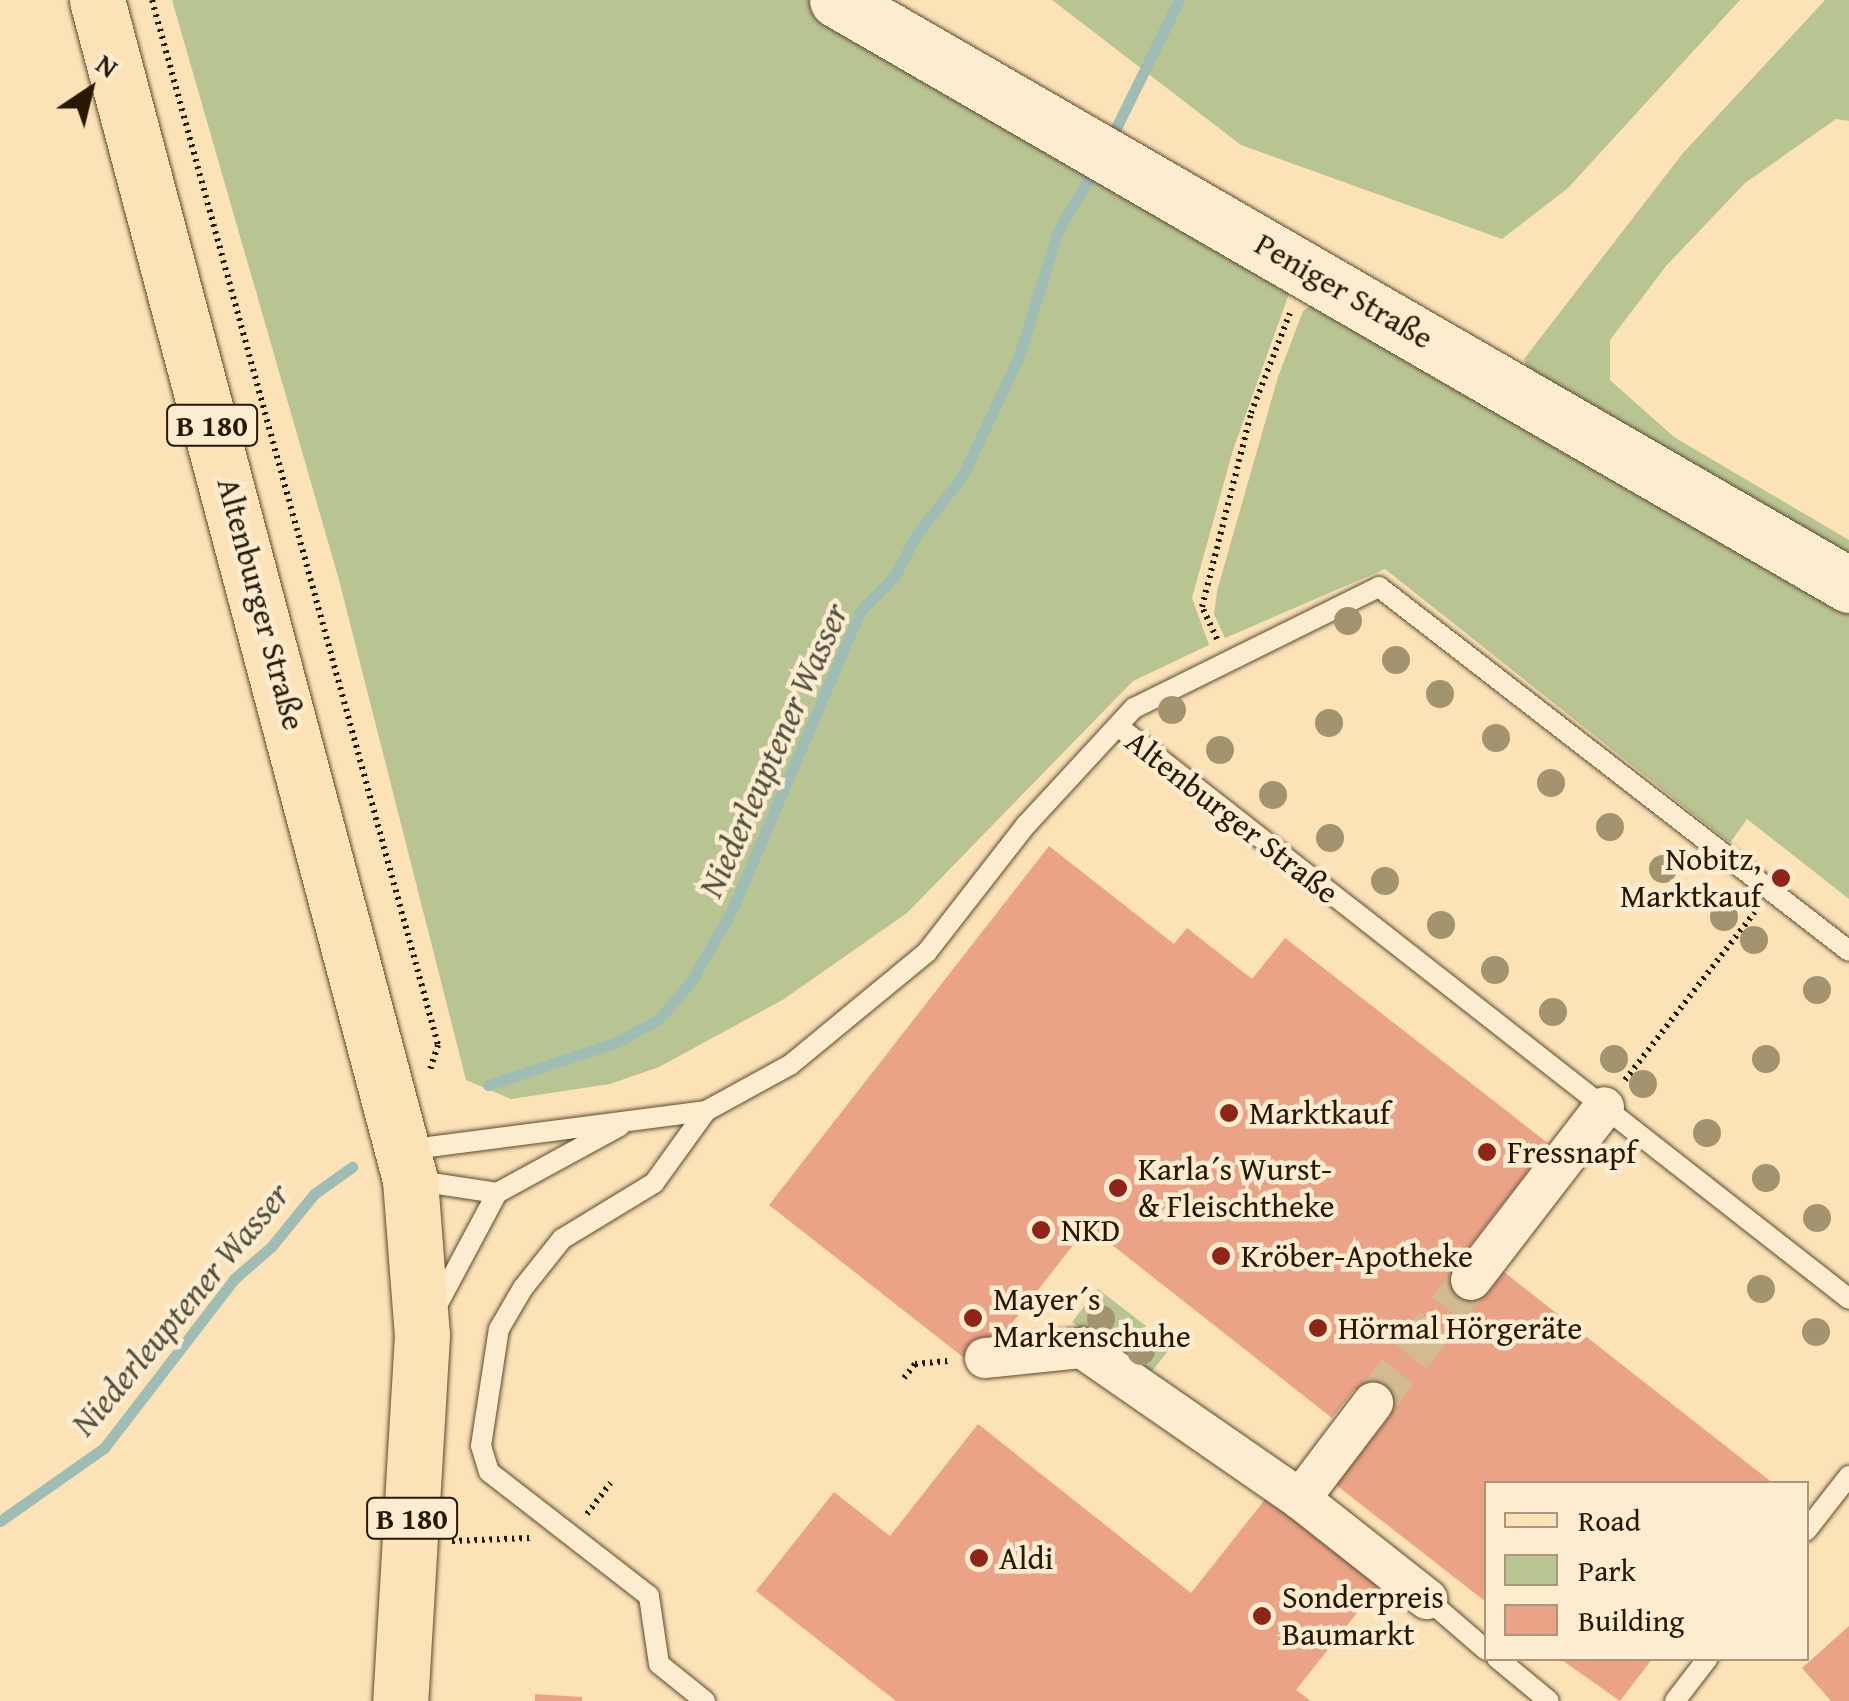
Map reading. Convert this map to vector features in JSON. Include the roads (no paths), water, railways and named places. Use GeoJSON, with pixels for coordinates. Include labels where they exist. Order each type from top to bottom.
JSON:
{"type":"FeatureCollection","features":[{"type":"Feature","properties":{"kind":"main road","name":"Altenburger Straße"},"geometry":{"type":"LineString","coordinates":[[97,0],[407,1165],[422,1335],[400,1701]]}},
{"type":"Feature","properties":{"kind":"street","name":"Peniger Straße"},"geometry":{"type":"LineString","coordinates":[[837,0],[1849,585]]}},
{"type":"Feature","properties":{"kind":"street"},"geometry":{"type":"LineString","coordinates":[[1472,1280],[1604,1107]]}},
{"type":"Feature","properties":{"kind":"street"},"geometry":{"type":"LineString","coordinates":[[976,1359],[1082,1348],[1300,1499],[1427,1598]]}},
{"type":"Feature","properties":{"kind":"street"},"geometry":{"type":"LineString","coordinates":[[1300,1499],[1373,1403]]}},
{"type":"Feature","properties":{"kind":"lane"},"geometry":{"type":"LineString","coordinates":[[1119,727],[1134,708],[1379,587],[1849,951]]}},
{"type":"Feature","properties":{"kind":"lane","name":"Altenburger Straße"},"geometry":{"type":"LineString","coordinates":[[407,1165],[635,1118],[706,1111],[790,1065],[927,952],[1026,825],[1119,727],[1849,1299]]}},
{"type":"Feature","properties":{"kind":"lane"},"geometry":{"type":"LineString","coordinates":[[706,1111],[654,1182],[562,1239],[523,1288],[499,1328],[481,1446],[489,1472],[649,1596],[659,1664],[706,1701]]}},
{"type":"Feature","properties":{"kind":"lane","name":"Altenburger Straße"},"geometry":{"type":"LineString","coordinates":[[422,1335],[498,1193],[635,1118]]}},
{"type":"Feature","properties":{"kind":"lane"},"geometry":{"type":"LineString","coordinates":[[407,1165],[498,1193]]}},
{"type":"Feature","properties":{"kind":"lane"},"geometry":{"type":"LineString","coordinates":[[1809,1527],[1849,1476]]}},
{"type":"Feature","properties":{"kind":"lane"},"geometry":{"type":"LineString","coordinates":[[1427,1598],[1484,1648]]}},
{"type":"Feature","properties":{"kind":"lane"},"geometry":{"type":"LineString","coordinates":[[1501,1661],[1549,1701]]}},
{"type":"Feature","properties":{"kind":"lane"},"geometry":{"type":"LineString","coordinates":[[1675,1701],[1706,1661]]}},
{"type":"Feature","properties":{"kind":"waterway","name":"Niederleuptener Wasser"},"geometry":{"type":"LineString","coordinates":[[1116,128],[1179,0]]}},
{"type":"Feature","properties":{"kind":"waterway","name":"Niederleuptener Wasser"},"geometry":{"type":"LineString","coordinates":[[488,1085],[617,1042],[659,1019],[692,980],[732,910],[859,613],[896,574],[916,535],[963,475],[1019,356],[1058,231],[1089,178]]}},
{"type":"Feature","properties":{"kind":"waterway","name":"Niederleuptener Wasser"},"geometry":{"type":"LineString","coordinates":[[0,1521],[104,1448],[234,1279],[271,1247],[314,1194],[352,1167]]}},
{"type":"Feature","properties":{"kind":"tunnel"},"geometry":{"type":"LineString","coordinates":[[1373,1403],[1471,1280]]}},
{"type":"Feature","properties":{"kind":"place","name":"Nobitz, Marktkauf"},"geometry":{"type":"Point","coordinates":[1781,878]}},
{"type":"Feature","properties":{"kind":"place","name":"Marktkauf"},"geometry":{"type":"Point","coordinates":[1229,1113]}},
{"type":"Feature","properties":{"kind":"place","name":"Fressnapf"},"geometry":{"type":"Point","coordinates":[1487,1152]}},
{"type":"Feature","properties":{"kind":"place","name":"Karla´s Wurst- & Fleischtheke"},"geometry":{"type":"Point","coordinates":[1118,1188]}},
{"type":"Feature","properties":{"kind":"place","name":"NKD"},"geometry":{"type":"Point","coordinates":[1041,1230]}},
{"type":"Feature","properties":{"kind":"place","name":"Kröber-Apotheke"},"geometry":{"type":"Point","coordinates":[1221,1256]}},
{"type":"Feature","properties":{"kind":"place","name":"Mayer´s Markenschuhe"},"geometry":{"type":"Point","coordinates":[973,1318]}},
{"type":"Feature","properties":{"kind":"place","name":"Hörmal Hörgeräte"},"geometry":{"type":"Point","coordinates":[1318,1328]}},
{"type":"Feature","properties":{"kind":"place","name":"Aldi"},"geometry":{"type":"Point","coordinates":[979,1558]}},
{"type":"Feature","properties":{"kind":"place","name":"Sonderpreis Baumarkt"},"geometry":{"type":"Point","coordinates":[1262,1616]}}]}
